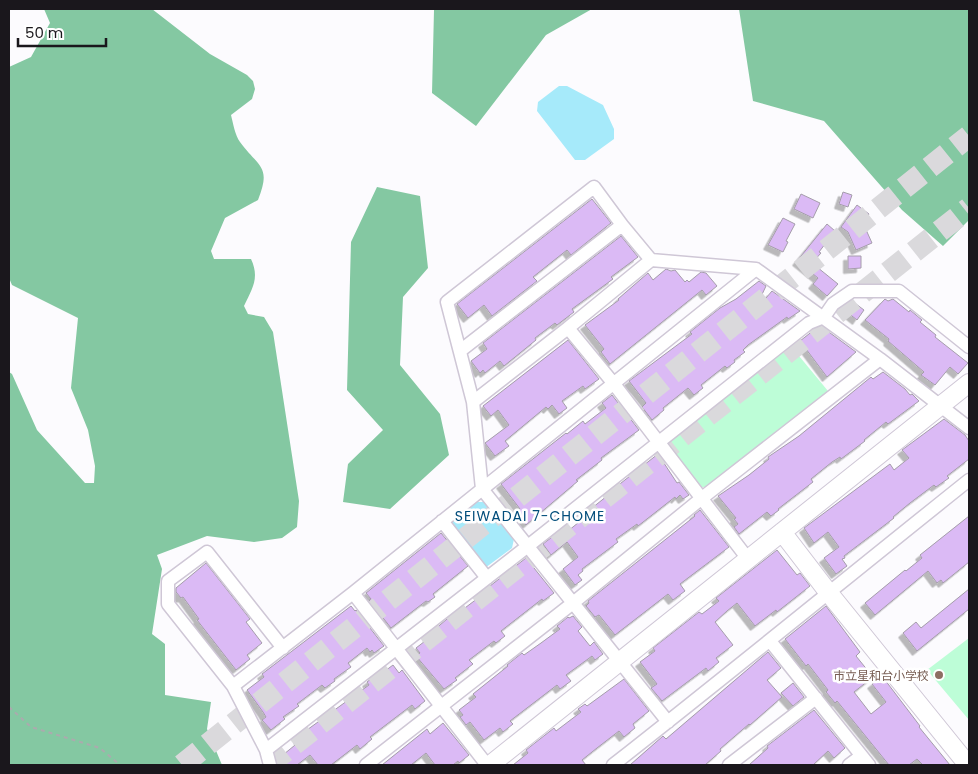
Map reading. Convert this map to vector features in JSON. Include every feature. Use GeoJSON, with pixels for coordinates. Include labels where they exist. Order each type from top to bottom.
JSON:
{"type":"FeatureCollection","features":[{"type":"Feature","properties":{"kind":"street"},"geometry":{"type":"LineString","coordinates":[[651,260],[622,226],[594,186],[447,302],[473,402],[482,489],[668,722]]}},
{"type":"Feature","properties":{"kind":"street"},"geometry":{"type":"LineString","coordinates":[[460,351],[622,226]]}},
{"type":"Feature","properties":{"kind":"street"},"geometry":{"type":"LineString","coordinates":[[473,402],[651,260],[756,269],[824,316],[969,428]]}},
{"type":"Feature","properties":{"kind":"street"},"geometry":{"type":"LineString","coordinates":[[233,686],[354,593],[756,269]]}},
{"type":"Feature","properties":{"kind":"street"},"geometry":{"type":"LineString","coordinates":[[266,750],[528,546],[809,323],[824,316],[833,304],[852,291],[899,292],[969,348]]}},
{"type":"Feature","properties":{"kind":"street"},"geometry":{"type":"LineString","coordinates":[[568,328],[614,384],[748,559]]}},
{"type":"Feature","properties":{"kind":"street"},"geometry":{"type":"LineString","coordinates":[[366,765],[880,358]]}},
{"type":"Feature","properties":{"kind":"street"},"geometry":{"type":"LineString","coordinates":[[354,593],[489,765],[969,383]]}},
{"type":"Feature","properties":{"kind":"street"},"geometry":{"type":"LineString","coordinates":[[613,765],[969,480]]}},
{"type":"Feature","properties":{"kind":"street"},"geometry":{"type":"LineString","coordinates":[[442,521],[487,578]]}},
{"type":"Feature","properties":{"kind":"street"},"geometry":{"type":"LineString","coordinates":[[782,532],[966,765]]}},
{"type":"Feature","properties":{"kind":"street"},"geometry":{"type":"LineString","coordinates":[[270,765],[266,750],[233,686],[168,604],[168,580],[207,552],[283,648]]}},
{"type":"Feature","properties":{"kind":"street"},"geometry":{"type":"LineString","coordinates":[[770,641],[865,760],[849,765]]}},
{"type":"Feature","properties":{"kind":"street"},"geometry":{"type":"LineString","coordinates":[[729,765],[816,698]]}},
{"type":"Feature","properties":{"kind":"path"},"geometry":{"type":"LineString","coordinates":[[9,707],[30,726],[100,748],[120,765]]}},
{"type":"Feature","properties":{"kind":"green space"},"geometry":{"type":"Polygon","coordinates":[[[44,9],[152,9],[210,54],[247,75],[253,81],[255,89],[252,99],[231,115],[238,139],[261,167],[264,180],[262,188],[258,200],[225,218],[211,251],[214,259],[251,259],[254,266],[254,283],[244,306],[248,314],[264,317],[273,332],[299,501],[297,527],[282,538],[254,542],[207,536],[157,555],[162,569],[152,634],[165,644],[165,695],[211,702],[207,729],[222,765],[9,765],[9,372],[12,374],[37,430],[85,483],[94,483],[95,466],[88,430],[71,388],[78,318],[12,285],[9,278],[9,67],[31,57],[50,23],[44,9]]]}},
{"type":"Feature","properties":{"kind":"green space"},"geometry":{"type":"Polygon","coordinates":[[[428,9],[592,9],[546,35],[476,126],[432,93],[434,10],[428,9]]]}},
{"type":"Feature","properties":{"kind":"green space"},"geometry":{"type":"Polygon","coordinates":[[[739,9],[969,9],[969,220],[943,246],[902,210],[824,121],[753,101],[739,9]]]}},
{"type":"Feature","properties":{"kind":"green space"},"geometry":{"type":"Polygon","coordinates":[[[377,187],[420,196],[428,268],[403,297],[400,365],[440,414],[449,455],[390,509],[343,502],[348,464],[383,430],[347,390],[351,242],[377,187]]]}},
{"type":"Feature","properties":{"kind":"green space"},"geometry":{"type":"Polygon","coordinates":[[[790,345],[828,391],[709,487],[699,487],[669,447],[669,439],[790,345]]]}},
{"type":"Feature","properties":{"kind":"green space"},"geometry":{"type":"Polygon","coordinates":[[[969,638],[969,720],[927,670],[969,638]]]}},
{"type":"Feature","properties":{"kind":"water"},"geometry":{"type":"Polygon","coordinates":[[[559,86],[567,86],[603,105],[614,129],[614,139],[585,160],[575,160],[537,111],[538,102],[559,86]]]}},
{"type":"Feature","properties":{"kind":"water"},"geometry":{"type":"Polygon","coordinates":[[[475,502],[484,502],[514,539],[512,548],[485,568],[449,523],[475,502]]]}},
{"type":"Feature","properties":{"kind":"building"},"geometry":{"type":"Polygon","coordinates":[[[843,192],[852,195],[848,207],[839,204],[843,192]]]}},
{"type":"Feature","properties":{"kind":"building"},"geometry":{"type":"Polygon","coordinates":[[[801,194],[820,203],[813,218],[794,209],[801,194]]]}},
{"type":"Feature","properties":{"kind":"building"},"geometry":{"type":"Polygon","coordinates":[[[592,199],[611,223],[571,255],[567,250],[533,277],[537,281],[492,316],[484,305],[468,318],[457,304],[592,199]]]}},
{"type":"Feature","properties":{"kind":"building"},"geometry":{"type":"Polygon","coordinates":[[[857,205],[869,214],[863,223],[872,243],[856,250],[848,232],[841,227],[857,205]]]}},
{"type":"Feature","properties":{"kind":"building"},"geometry":{"type":"Polygon","coordinates":[[[783,218],[795,224],[786,241],[788,242],[783,252],[768,245],[783,218]]]}},
{"type":"Feature","properties":{"kind":"building"},"geometry":{"type":"Polygon","coordinates":[[[827,224],[835,231],[812,263],[838,284],[827,296],[813,284],[818,278],[797,261],[827,224]]]}},
{"type":"Feature","properties":{"kind":"building"},"geometry":{"type":"Polygon","coordinates":[[[621,236],[638,257],[611,277],[613,279],[572,309],[574,312],[535,338],[536,340],[504,366],[500,361],[485,373],[483,370],[480,373],[471,361],[487,349],[483,343],[621,236]]]}},
{"type":"Feature","properties":{"kind":"building"},"geometry":{"type":"Polygon","coordinates":[[[848,256],[861,256],[861,268],[848,269],[848,256]]]}},
{"type":"Feature","properties":{"kind":"building"},"geometry":{"type":"Polygon","coordinates":[[[666,269],[675,270],[685,282],[687,280],[689,282],[701,272],[706,273],[717,286],[706,295],[702,290],[610,364],[601,352],[604,349],[585,325],[619,300],[648,273],[653,280],[666,269]]]}},
{"type":"Feature","properties":{"kind":"building"},"geometry":{"type":"Polygon","coordinates":[[[759,281],[766,286],[758,303],[760,305],[772,291],[800,311],[788,319],[787,317],[748,345],[743,350],[745,352],[734,360],[735,362],[727,368],[725,366],[701,385],[703,388],[694,395],[688,388],[663,408],[664,410],[652,420],[642,407],[646,403],[629,381],[692,334],[690,332],[720,308],[736,299],[759,281]]]}},
{"type":"Feature","properties":{"kind":"building"},"geometry":{"type":"Polygon","coordinates":[[[885,299],[888,301],[893,299],[909,312],[910,310],[922,320],[920,322],[936,335],[935,337],[968,363],[958,374],[950,367],[935,385],[921,375],[924,372],[888,341],[889,339],[865,320],[885,299]]]}},
{"type":"Feature","properties":{"kind":"building"},"geometry":{"type":"Polygon","coordinates":[[[852,301],[864,310],[857,320],[842,308],[852,301]]]}},
{"type":"Feature","properties":{"kind":"building"},"geometry":{"type":"Polygon","coordinates":[[[822,327],[856,352],[827,377],[800,341],[814,330],[822,327]]]}},
{"type":"Feature","properties":{"kind":"building"},"geometry":{"type":"Polygon","coordinates":[[[568,340],[599,379],[585,389],[583,386],[562,401],[567,408],[559,414],[552,405],[548,409],[546,407],[505,441],[509,446],[495,456],[485,443],[509,425],[498,410],[491,416],[483,406],[568,340]]]}},
{"type":"Feature","properties":{"kind":"building"},"geometry":{"type":"Polygon","coordinates":[[[883,372],[919,401],[888,424],[886,422],[841,459],[840,457],[832,462],[811,479],[813,482],[771,516],[767,512],[739,534],[734,527],[738,524],[734,519],[736,518],[718,496],[749,475],[769,459],[768,457],[799,436],[871,377],[873,379],[883,372]]]}},
{"type":"Feature","properties":{"kind":"building"},"geometry":{"type":"Polygon","coordinates":[[[612,395],[639,430],[601,458],[602,460],[576,480],[578,481],[526,525],[516,512],[520,509],[501,484],[566,433],[583,421],[585,424],[606,408],[602,403],[612,395]]]}},
{"type":"Feature","properties":{"kind":"building"},"geometry":{"type":"Polygon","coordinates":[[[944,419],[965,435],[969,441],[969,459],[947,476],[949,478],[936,487],[934,485],[844,556],[845,558],[842,559],[847,566],[836,574],[824,558],[839,547],[828,532],[814,543],[804,528],[890,464],[894,470],[909,458],[902,450],[944,419]]]}},
{"type":"Feature","properties":{"kind":"building"},"geometry":{"type":"Polygon","coordinates":[[[658,454],[677,483],[679,482],[689,495],[683,499],[680,495],[676,499],[675,497],[638,526],[637,524],[616,539],[618,542],[582,569],[583,571],[578,575],[582,580],[575,585],[563,569],[578,557],[567,542],[551,555],[543,544],[565,527],[568,531],[584,518],[582,516],[658,454]]]}},
{"type":"Feature","properties":{"kind":"building"},"geometry":{"type":"Polygon","coordinates":[[[700,510],[729,547],[680,584],[685,591],[673,600],[668,594],[615,635],[599,615],[595,617],[586,606],[589,603],[588,601],[695,516],[700,510]]]}},
{"type":"Feature","properties":{"kind":"building"},"geometry":{"type":"Polygon","coordinates":[[[969,516],[969,562],[943,583],[941,580],[937,583],[928,571],[875,615],[865,603],[922,558],[920,555],[969,516]]]}},
{"type":"Feature","properties":{"kind":"building"},"geometry":{"type":"Polygon","coordinates":[[[441,533],[468,566],[433,594],[435,597],[428,602],[426,601],[391,628],[369,600],[371,599],[366,593],[441,533]]]}},
{"type":"Feature","properties":{"kind":"building"},"geometry":{"type":"Polygon","coordinates":[[[777,550],[797,575],[800,573],[810,586],[777,612],[776,610],[755,626],[737,603],[715,622],[733,645],[716,658],[719,662],[708,671],[706,668],[662,701],[651,688],[657,684],[640,662],[655,651],[653,648],[699,612],[702,614],[719,601],[716,598],[777,550]]]}},
{"type":"Feature","properties":{"kind":"building"},"geometry":{"type":"Polygon","coordinates":[[[526,558],[554,593],[543,601],[542,599],[501,631],[505,636],[496,643],[494,641],[469,660],[473,664],[455,678],[457,680],[444,689],[416,656],[420,653],[416,648],[429,638],[427,636],[447,619],[456,612],[457,614],[482,595],[481,593],[526,558]]]}},
{"type":"Feature","properties":{"kind":"building"},"geometry":{"type":"Polygon","coordinates":[[[206,563],[250,619],[246,622],[262,643],[247,655],[250,659],[236,670],[197,620],[199,619],[183,597],[181,598],[176,592],[176,588],[206,563]]]}},
{"type":"Feature","properties":{"kind":"building"},"geometry":{"type":"Polygon","coordinates":[[[969,589],[969,609],[917,651],[903,633],[916,622],[921,628],[969,589]]]}},
{"type":"Feature","properties":{"kind":"building"},"geometry":{"type":"Polygon","coordinates":[[[351,606],[384,646],[374,653],[372,650],[370,652],[367,648],[348,663],[351,667],[334,679],[335,681],[325,688],[322,685],[297,704],[299,706],[283,717],[285,719],[271,730],[262,720],[266,717],[247,690],[264,677],[262,674],[351,606]]]}},
{"type":"Feature","properties":{"kind":"building"},"geometry":{"type":"Polygon","coordinates":[[[826,606],[860,652],[856,656],[873,677],[854,692],[871,714],[886,702],[872,684],[882,676],[919,727],[950,765],[923,765],[917,759],[909,765],[889,765],[837,701],[835,703],[826,692],[828,690],[808,664],[806,666],[785,639],[826,606]]]}},
{"type":"Feature","properties":{"kind":"building"},"geometry":{"type":"Polygon","coordinates":[[[573,616],[582,627],[578,631],[590,646],[594,642],[603,654],[595,660],[592,656],[566,675],[571,681],[560,689],[557,685],[510,721],[513,724],[503,732],[500,728],[484,740],[470,722],[466,725],[460,717],[463,715],[459,710],[476,697],[473,694],[522,653],[524,655],[560,629],[557,626],[568,617],[573,616]]]}},
{"type":"Feature","properties":{"kind":"building"},"geometry":{"type":"Polygon","coordinates":[[[768,652],[781,668],[767,680],[782,697],[720,749],[721,751],[705,765],[630,765],[663,736],[666,739],[768,652]]]}},
{"type":"Feature","properties":{"kind":"building"},"geometry":{"type":"Polygon","coordinates":[[[393,665],[399,673],[402,670],[425,701],[415,709],[412,705],[370,737],[372,739],[360,749],[357,745],[331,765],[318,765],[310,755],[297,765],[283,765],[278,759],[300,741],[298,739],[302,736],[300,735],[369,685],[367,682],[380,672],[381,674],[393,665]]]}},
{"type":"Feature","properties":{"kind":"building"},"geometry":{"type":"Polygon","coordinates":[[[624,679],[649,711],[633,724],[635,728],[624,737],[619,731],[582,760],[586,765],[513,765],[528,753],[526,750],[554,728],[556,731],[581,712],[578,709],[585,704],[587,706],[624,679]]]}},
{"type":"Feature","properties":{"kind":"building"},"geometry":{"type":"Polygon","coordinates":[[[793,683],[804,697],[793,706],[781,693],[793,683]]]}},
{"type":"Feature","properties":{"kind":"building"},"geometry":{"type":"Polygon","coordinates":[[[814,710],[845,748],[834,758],[828,751],[813,765],[749,765],[768,748],[767,746],[814,710]]]}},
{"type":"Feature","properties":{"kind":"building"},"geometry":{"type":"Polygon","coordinates":[[[443,723],[469,755],[459,763],[458,761],[453,765],[435,765],[426,753],[411,765],[382,765],[427,729],[430,734],[443,723]]]}},
{"type":"Feature","properties":{"kind":"tunnel"},"geometry":{"type":"LineString","coordinates":[[182,765],[969,136]]}},
{"type":"Feature","properties":{"kind":"tunnel"},"geometry":{"type":"LineString","coordinates":[[268,765],[969,208]]}},
{"type":"Feature","properties":{"kind":"place","name":"市立星和台小学校"},"geometry":{"type":"Point","coordinates":[939,675]}},
{"type":"Feature","properties":{"kind":"district","name":"SEIWADAI 7-CHOME"},"geometry":{"type":"Point","coordinates":[530,516]}}]}
